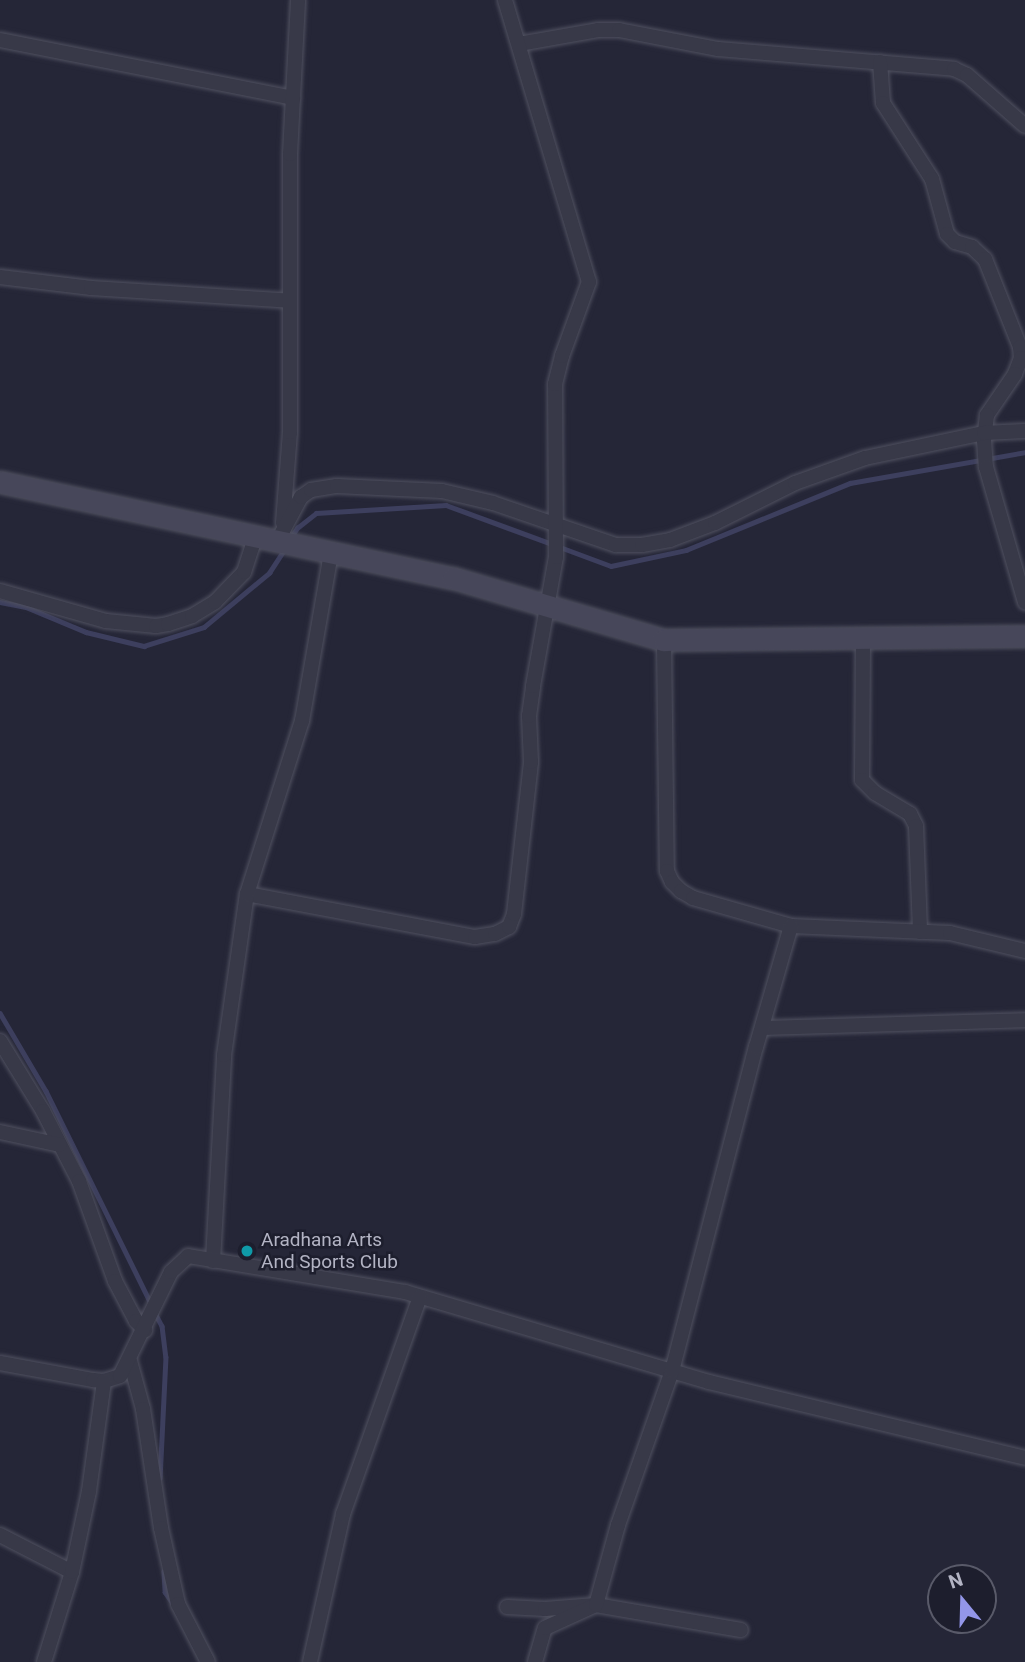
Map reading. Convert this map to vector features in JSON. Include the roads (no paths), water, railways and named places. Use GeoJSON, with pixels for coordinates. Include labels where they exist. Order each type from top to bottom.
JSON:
{"type":"FeatureCollection","features":[{"type":"Feature","properties":{"kind":"street"},"geometry":{"type":"LineString","coordinates":[[285,538],[290,432],[293,98],[298,0]]}},
{"type":"Feature","properties":{"kind":"street"},"geometry":{"type":"LineString","coordinates":[[247,894],[475,937],[495,934],[509,927],[514,914],[527,809],[533,686],[556,557],[555,384],[589,277],[505,0]]}},
{"type":"Feature","properties":{"kind":"street"},"geometry":{"type":"LineString","coordinates":[[519,44],[598,30],[619,30],[718,49],[954,69],[967,75],[1025,126]]}},
{"type":"Feature","properties":{"kind":"street"},"geometry":{"type":"LineString","coordinates":[[0,40],[293,98]]}},
{"type":"Feature","properties":{"kind":"street"},"geometry":{"type":"LineString","coordinates":[[880,62],[883,103],[932,179],[947,234],[955,242],[972,247],[985,259],[1020,347],[1021,358],[1015,374],[990,410],[984,437],[986,467],[1025,602]]}},
{"type":"Feature","properties":{"kind":"street"},"geometry":{"type":"LineString","coordinates":[[0,277],[91,288],[290,301]]}},
{"type":"Feature","properties":{"kind":"street"},"geometry":{"type":"LineString","coordinates":[[285,538],[301,497],[311,490],[337,486],[442,491],[493,503],[557,529],[616,545],[670,540],[715,523],[795,484],[864,458],[1025,431]]}},
{"type":"Feature","properties":{"kind":"street"},"geometry":{"type":"LineString","coordinates":[[0,482],[256,535],[285,538],[331,552],[453,578],[664,640],[1025,636]]}},
{"type":"Feature","properties":{"kind":"street"},"geometry":{"type":"LineString","coordinates":[[0,591],[106,621],[156,626],[168,624],[192,616],[215,602],[244,572],[256,535]]}},
{"type":"Feature","properties":{"kind":"street"},"geometry":{"type":"LineString","coordinates":[[213,1261],[224,1055],[247,894],[302,721],[331,552]]}},
{"type":"Feature","properties":{"kind":"street"},"geometry":{"type":"LineString","coordinates":[[863,638],[862,780],[875,793],[910,814],[916,827],[920,932]]}},
{"type":"Feature","properties":{"kind":"street"},"geometry":{"type":"LineString","coordinates":[[664,640],[667,871],[672,882],[693,898],[791,926],[920,932],[990,940],[1025,951]]}},
{"type":"Feature","properties":{"kind":"street"},"geometry":{"type":"LineString","coordinates":[[596,1605],[618,1525],[672,1371],[761,1028],[791,926]]}},
{"type":"Feature","properties":{"kind":"street"},"geometry":{"type":"LineString","coordinates":[[761,1028],[1025,1020]]}},
{"type":"Feature","properties":{"kind":"street"},"geometry":{"type":"LineString","coordinates":[[0,1041],[79,1181],[115,1281],[143,1325]]}},
{"type":"Feature","properties":{"kind":"street"},"geometry":{"type":"LineString","coordinates":[[0,1132],[60,1145]]}},
{"type":"Feature","properties":{"kind":"street"},"geometry":{"type":"LineString","coordinates":[[0,1363],[104,1381],[120,1376],[171,1272],[186,1256],[420,1297],[672,1371],[1025,1458]]}},
{"type":"Feature","properties":{"kind":"street"},"geometry":{"type":"LineString","coordinates":[[310,1662],[343,1514],[420,1297]]}},
{"type":"Feature","properties":{"kind":"street"},"geometry":{"type":"LineString","coordinates":[[130,1360],[143,1409],[161,1528],[178,1604],[208,1662]]}},
{"type":"Feature","properties":{"kind":"street"},"geometry":{"type":"LineString","coordinates":[[44,1662],[72,1572],[91,1480],[104,1381]]}},
{"type":"Feature","properties":{"kind":"street"},"geometry":{"type":"LineString","coordinates":[[0,1535],[72,1572]]}},
{"type":"Feature","properties":{"kind":"street"},"geometry":{"type":"LineString","coordinates":[[535,1662],[545,1628],[596,1605]]}},
{"type":"Feature","properties":{"kind":"street"},"geometry":{"type":"LineString","coordinates":[[507,1607],[545,1609],[596,1605],[741,1630]]}},
{"type":"Feature","properties":{"kind":"waterway"},"geometry":{"type":"LineString","coordinates":[[560,547],[611,566],[686,550],[850,483],[1025,452]]}},
{"type":"Feature","properties":{"kind":"waterway"},"geometry":{"type":"LineString","coordinates":[[291,537],[297,528],[316,513],[446,505],[552,544]]}},
{"type":"Feature","properties":{"kind":"waterway"},"geometry":{"type":"LineString","coordinates":[[0,602],[26,607],[86,632],[144,646],[204,627],[269,573],[285,548]]}},
{"type":"Feature","properties":{"kind":"waterway"},"geometry":{"type":"LineString","coordinates":[[0,1013],[46,1091],[151,1303]]}},
{"type":"Feature","properties":{"kind":"waterway"},"geometry":{"type":"LineString","coordinates":[[154,1311],[162,1326],[166,1357],[160,1478]]}},
{"type":"Feature","properties":{"kind":"waterway"},"geometry":{"type":"LineString","coordinates":[[164,1571],[165,1592],[172,1602]]}},
{"type":"Feature","properties":{"kind":"place","name":"Aradhana Arts And Sports Club"},"geometry":{"type":"Point","coordinates":[247,1251]}}]}
